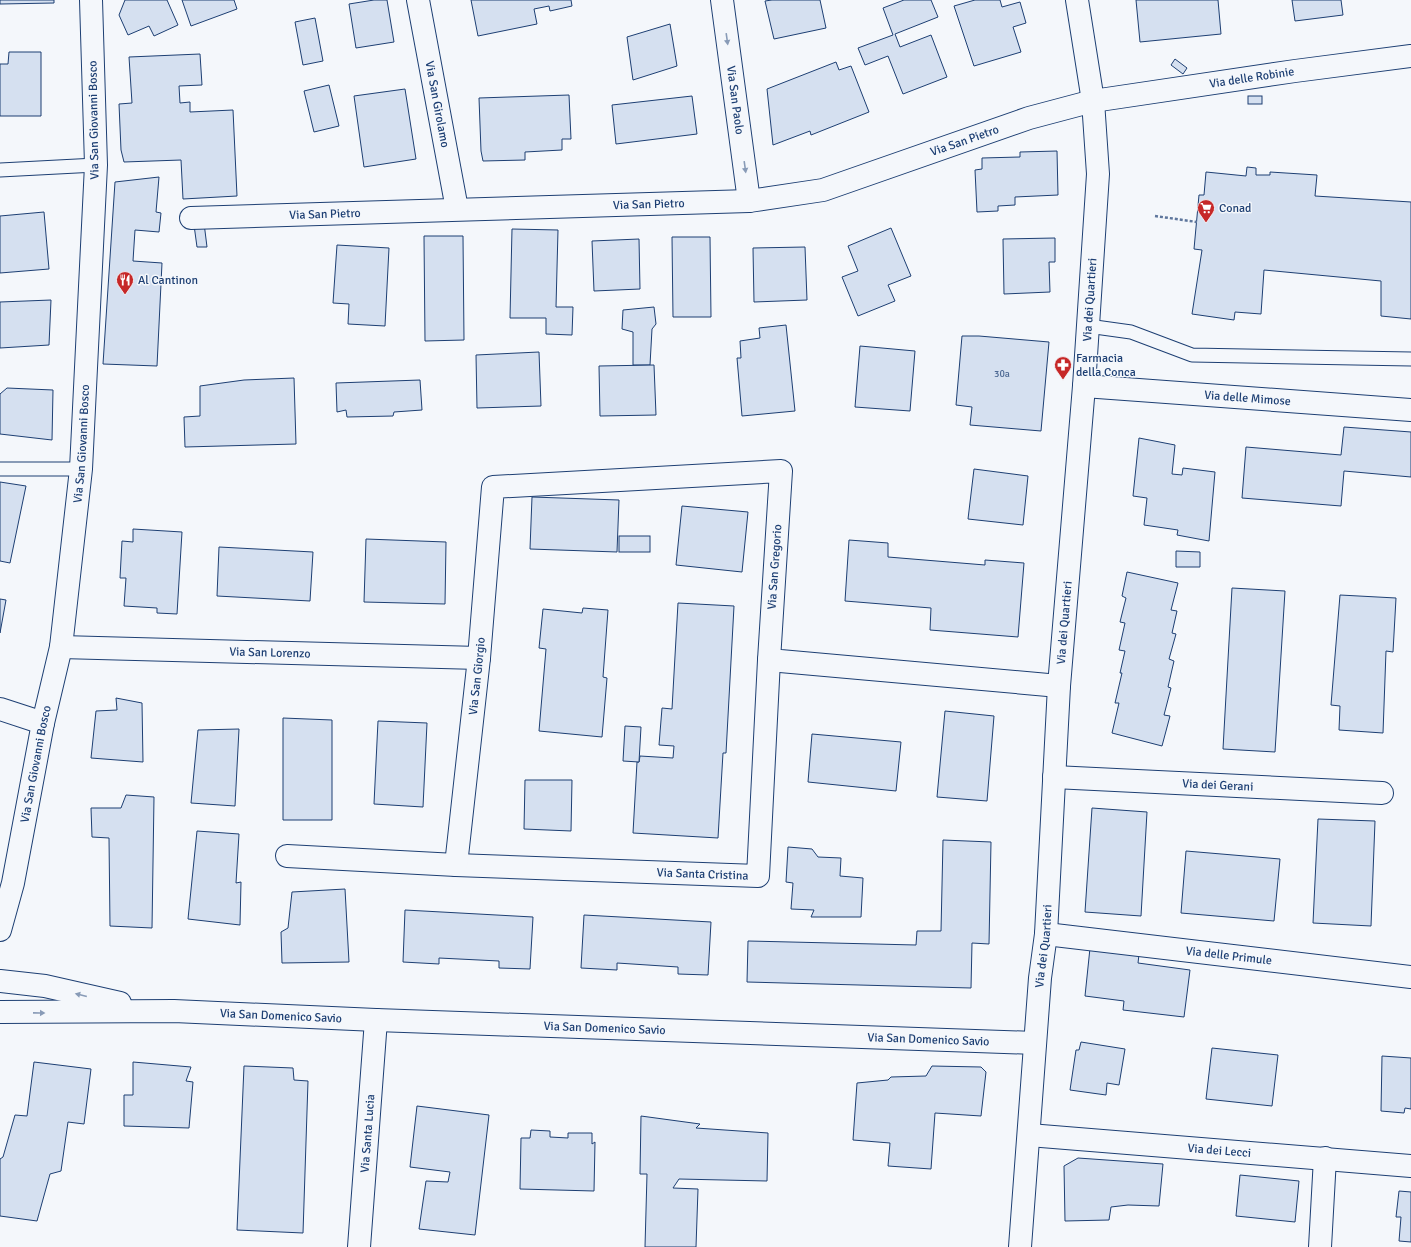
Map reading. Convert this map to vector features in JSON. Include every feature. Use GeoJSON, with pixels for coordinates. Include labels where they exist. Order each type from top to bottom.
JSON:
{"type":"FeatureCollection","features":[{"type":"Feature","properties":{"kind":"street","name":"Via San Giovanni Bosco"},"geometry":{"type":"LineString","coordinates":[[0,930],[13,882],[43,723],[61,647],[81,469],[96,165],[91,0]]}},
{"type":"Feature","properties":{"kind":"street","name":"Via San Girolamo"},"geometry":{"type":"LineString","coordinates":[[418,0],[457,209]]}},
{"type":"Feature","properties":{"kind":"street","name":"Via San Paolo"},"geometry":{"type":"LineString","coordinates":[[722,0],[749,201]]}},
{"type":"Feature","properties":{"kind":"street","name":"Via dei Quartieri"},"geometry":{"type":"LineString","coordinates":[[1020,1247],[1040,978],[1046,934],[1059,686],[1084,386],[1098,174],[1093,101],[1077,0]]}},
{"type":"Feature","properties":{"kind":"street","name":"Via delle Robinie"},"geometry":{"type":"LineString","coordinates":[[1093,101],[1295,71],[1411,56]]}},
{"type":"Feature","properties":{"kind":"street","name":"Via San Pietro"},"geometry":{"type":"LineString","coordinates":[[191,218],[749,201],[823,190],[1029,118],[1093,101]]}},
{"type":"Feature","properties":{"kind":"street","name":"Via delle Mimose"},"geometry":{"type":"LineString","coordinates":[[1084,386],[1411,410]]}},
{"type":"Feature","properties":{"kind":"street","name":"Via San Gregorio"},"geometry":{"type":"LineString","coordinates":[[494,487],[781,471],[769,660]]}},
{"type":"Feature","properties":{"kind":"street","name":"Via San Giorgio"},"geometry":{"type":"LineString","coordinates":[[456,865],[479,658],[494,487]]}},
{"type":"Feature","properties":{"kind":"street","name":"Via San Lorenzo"},"geometry":{"type":"LineString","coordinates":[[61,647],[479,658]]}},
{"type":"Feature","properties":{"kind":"street"},"geometry":{"type":"LineString","coordinates":[[769,660],[1059,686]]}},
{"type":"Feature","properties":{"kind":"street","name":"Via Santa Cristina"},"geometry":{"type":"LineString","coordinates":[[456,865],[758,876],[769,660]]}},
{"type":"Feature","properties":{"kind":"street"},"geometry":{"type":"LineString","coordinates":[[0,709],[43,723]]}},
{"type":"Feature","properties":{"kind":"street","name":"Via dei Gerani"},"geometry":{"type":"LineString","coordinates":[[1054,777],[1382,793]]}},
{"type":"Feature","properties":{"kind":"street"},"geometry":{"type":"LineString","coordinates":[[286,856],[456,865]]}},
{"type":"Feature","properties":{"kind":"street","name":"Via San Giovanni Bosco"},"geometry":{"type":"LineString","coordinates":[[0,900],[13,882]]}},
{"type":"Feature","properties":{"kind":"street","name":"Via delle Primule"},"geometry":{"type":"LineString","coordinates":[[1046,934],[1411,977]]}},
{"type":"Feature","properties":{"kind":"street","name":"Via San Domenico Savio"},"geometry":{"type":"LineString","coordinates":[[0,981],[45,986],[102,1000],[174,1011]]}},
{"type":"Feature","properties":{"kind":"street","name":"Via San Domenico Savio"},"geometry":{"type":"LineString","coordinates":[[0,1012],[174,1011],[376,1020],[1035,1043]]}},
{"type":"Feature","properties":{"kind":"street","name":"Via Santa Lucia"},"geometry":{"type":"LineString","coordinates":[[359,1247],[376,1020]]}},
{"type":"Feature","properties":{"kind":"street","name":"Via dei Lecci"},"geometry":{"type":"LineString","coordinates":[[1029,1135],[1411,1166]]}},
{"type":"Feature","properties":{"kind":"street"},"geometry":{"type":"LineString","coordinates":[[1320,1247],[1325,1158]]}},
{"type":"Feature","properties":{"kind":"lane"},"geometry":{"type":"LineString","coordinates":[[0,170],[96,165]]}},
{"type":"Feature","properties":{"kind":"lane"},"geometry":{"type":"LineString","coordinates":[[1088,326],[1131,332],[1192,355],[1411,359]]}},
{"type":"Feature","properties":{"kind":"lane"},"geometry":{"type":"LineString","coordinates":[[0,468],[81,469]]}},
{"type":"Feature","properties":{"kind":"path"},"geometry":{"type":"LineString","coordinates":[[1154,216],[1197,222]]}},
{"type":"Feature","properties":{"kind":"building"},"geometry":{"type":"Polygon","coordinates":[[[0,0],[54,0],[54,3],[0,4],[0,0]]]}},
{"type":"Feature","properties":{"kind":"building"},"geometry":{"type":"Polygon","coordinates":[[[125,0],[167,0],[178,25],[154,36],[149,26],[128,35],[119,15],[125,0]]]}},
{"type":"Feature","properties":{"kind":"building"},"geometry":{"type":"Polygon","coordinates":[[[182,0],[234,0],[237,9],[191,26],[182,0]]]}},
{"type":"Feature","properties":{"kind":"building"},"geometry":{"type":"Polygon","coordinates":[[[374,0],[387,0],[394,42],[356,48],[349,4],[374,0]]]}},
{"type":"Feature","properties":{"kind":"building"},"geometry":{"type":"Polygon","coordinates":[[[471,0],[571,0],[572,6],[550,11],[549,6],[534,9],[537,24],[478,36],[471,0]]]}},
{"type":"Feature","properties":{"kind":"building"},"geometry":{"type":"Polygon","coordinates":[[[820,0],[826,28],[774,39],[765,1],[820,0]]]}},
{"type":"Feature","properties":{"kind":"building"},"geometry":{"type":"Polygon","coordinates":[[[904,0],[931,0],[938,17],[895,34],[900,47],[931,35],[947,77],[903,94],[888,56],[865,65],[858,48],[893,35],[883,8],[904,0]]]}},
{"type":"Feature","properties":{"kind":"building"},"geometry":{"type":"Polygon","coordinates":[[[975,0],[1000,0],[1002,7],[1020,2],[1026,23],[1013,27],[1021,52],[974,66],[954,6],[975,0]]]}},
{"type":"Feature","properties":{"kind":"building"},"geometry":{"type":"Polygon","coordinates":[[[1136,0],[1218,0],[1221,34],[1140,42],[1136,0]]]}},
{"type":"Feature","properties":{"kind":"building"},"geometry":{"type":"Polygon","coordinates":[[[1292,0],[1341,0],[1343,15],[1295,21],[1292,0]]]}},
{"type":"Feature","properties":{"kind":"building"},"geometry":{"type":"Polygon","coordinates":[[[315,18],[323,61],[303,65],[295,22],[315,18]]]}},
{"type":"Feature","properties":{"kind":"building"},"geometry":{"type":"Polygon","coordinates":[[[670,24],[677,66],[633,80],[627,37],[670,24]]]}},
{"type":"Feature","properties":{"kind":"building"},"geometry":{"type":"Polygon","coordinates":[[[9,52],[41,52],[41,116],[0,116],[0,64],[8,64],[9,52]]]}},
{"type":"Feature","properties":{"kind":"building"},"geometry":{"type":"Polygon","coordinates":[[[200,54],[202,85],[179,86],[180,103],[190,102],[190,112],[233,110],[237,196],[183,199],[181,160],[124,162],[121,150],[119,104],[132,103],[129,57],[200,54]]]}},
{"type":"Feature","properties":{"kind":"building"},"geometry":{"type":"Polygon","coordinates":[[[1175,59],[1187,68],[1183,74],[1171,65],[1175,59]]]}},
{"type":"Feature","properties":{"kind":"building"},"geometry":{"type":"Polygon","coordinates":[[[836,62],[839,70],[851,66],[869,112],[811,135],[810,131],[773,145],[767,89],[836,62]]]}},
{"type":"Feature","properties":{"kind":"building"},"geometry":{"type":"Polygon","coordinates":[[[329,85],[339,126],[314,132],[304,91],[329,85]]]}},
{"type":"Feature","properties":{"kind":"building"},"geometry":{"type":"Polygon","coordinates":[[[405,89],[416,159],[364,167],[354,96],[405,89]]]}},
{"type":"Feature","properties":{"kind":"building"},"geometry":{"type":"Polygon","coordinates":[[[569,95],[571,139],[562,139],[562,150],[525,152],[525,160],[483,161],[481,151],[479,98],[569,95]]]}},
{"type":"Feature","properties":{"kind":"building"},"geometry":{"type":"Polygon","coordinates":[[[692,96],[697,134],[616,144],[612,105],[692,96]]]}},
{"type":"Feature","properties":{"kind":"building"},"geometry":{"type":"Polygon","coordinates":[[[1248,96],[1262,96],[1262,104],[1248,104],[1248,96]]]}},
{"type":"Feature","properties":{"kind":"building"},"geometry":{"type":"Polygon","coordinates":[[[1057,151],[1058,195],[1015,197],[1015,205],[998,206],[998,211],[977,212],[975,170],[982,169],[982,158],[1020,157],[1020,152],[1057,151]]]}},
{"type":"Feature","properties":{"kind":"building"},"geometry":{"type":"Polygon","coordinates":[[[1247,167],[1256,168],[1256,175],[1270,175],[1270,172],[1317,175],[1315,196],[1411,202],[1411,319],[1381,316],[1381,281],[1264,270],[1261,314],[1235,312],[1234,320],[1192,314],[1202,250],[1194,249],[1199,195],[1204,195],[1206,172],[1246,176],[1247,167]]]}},
{"type":"Feature","properties":{"kind":"building"},"geometry":{"type":"Polygon","coordinates":[[[159,177],[156,212],[161,213],[159,232],[135,230],[133,261],[162,263],[157,366],[103,364],[115,182],[159,177]]]}},
{"type":"Feature","properties":{"kind":"building"},"geometry":{"type":"Polygon","coordinates":[[[44,212],[49,269],[0,273],[0,216],[44,212]]]}},
{"type":"Feature","properties":{"kind":"building"},"geometry":{"type":"Polygon","coordinates":[[[204,223],[207,247],[197,247],[194,225],[204,223]]]}},
{"type":"Feature","properties":{"kind":"building"},"geometry":{"type":"Polygon","coordinates":[[[891,228],[911,276],[888,285],[895,301],[858,316],[842,277],[858,271],[848,246],[891,228]]]}},
{"type":"Feature","properties":{"kind":"building"},"geometry":{"type":"Polygon","coordinates":[[[512,229],[558,230],[556,307],[573,307],[572,335],[546,334],[546,318],[510,318],[512,229]]]}},
{"type":"Feature","properties":{"kind":"building"},"geometry":{"type":"Polygon","coordinates":[[[424,236],[463,236],[464,340],[425,341],[424,236]]]}},
{"type":"Feature","properties":{"kind":"building"},"geometry":{"type":"Polygon","coordinates":[[[672,237],[710,237],[711,317],[673,317],[672,237]]]}},
{"type":"Feature","properties":{"kind":"building"},"geometry":{"type":"Polygon","coordinates":[[[1055,238],[1055,262],[1049,262],[1050,292],[1004,294],[1003,239],[1055,238]]]}},
{"type":"Feature","properties":{"kind":"building"},"geometry":{"type":"Polygon","coordinates":[[[639,239],[640,289],[594,291],[592,241],[639,239]]]}},
{"type":"Feature","properties":{"kind":"building"},"geometry":{"type":"Polygon","coordinates":[[[337,245],[389,248],[385,326],[348,324],[349,304],[333,303],[337,245]]]}},
{"type":"Feature","properties":{"kind":"building"},"geometry":{"type":"Polygon","coordinates":[[[805,247],[807,300],[754,302],[753,248],[805,247]]]}},
{"type":"Feature","properties":{"kind":"building"},"geometry":{"type":"Polygon","coordinates":[[[51,300],[49,345],[0,348],[0,302],[51,300]]]}},
{"type":"Feature","properties":{"kind":"building"},"geometry":{"type":"Polygon","coordinates":[[[654,307],[656,324],[652,329],[650,365],[633,365],[633,332],[622,329],[623,310],[654,307]]]}},
{"type":"Feature","properties":{"kind":"building"},"geometry":{"type":"Polygon","coordinates":[[[786,325],[795,411],[742,416],[737,358],[741,358],[740,341],[760,338],[759,328],[786,325]]]}},
{"type":"Feature","properties":{"kind":"building"},"geometry":{"type":"Polygon","coordinates":[[[962,336],[1049,342],[1041,431],[970,425],[972,407],[956,405],[962,336]]]}},
{"type":"Feature","properties":{"kind":"building"},"geometry":{"type":"Polygon","coordinates":[[[860,346],[915,351],[910,411],[855,407],[860,346]]]}},
{"type":"Feature","properties":{"kind":"building"},"geometry":{"type":"Polygon","coordinates":[[[539,352],[541,406],[477,408],[476,355],[539,352]]]}},
{"type":"Feature","properties":{"kind":"building"},"geometry":{"type":"Polygon","coordinates":[[[654,365],[656,415],[600,416],[599,366],[654,365]]]}},
{"type":"Feature","properties":{"kind":"building"},"geometry":{"type":"Polygon","coordinates":[[[294,378],[296,444],[185,447],[184,417],[200,416],[200,386],[244,380],[294,378]]]}},
{"type":"Feature","properties":{"kind":"building"},"geometry":{"type":"Polygon","coordinates":[[[420,380],[422,410],[394,412],[393,416],[347,417],[346,410],[337,412],[336,383],[420,380]]]}},
{"type":"Feature","properties":{"kind":"building"},"geometry":{"type":"Polygon","coordinates":[[[7,388],[53,390],[52,440],[0,434],[0,394],[7,388]]]}},
{"type":"Feature","properties":{"kind":"building"},"geometry":{"type":"Polygon","coordinates":[[[1344,427],[1411,432],[1411,477],[1344,471],[1341,506],[1242,498],[1246,447],[1341,455],[1344,427]]]}},
{"type":"Feature","properties":{"kind":"building"},"geometry":{"type":"Polygon","coordinates":[[[1139,438],[1175,445],[1172,474],[1182,475],[1183,468],[1215,472],[1209,541],[1177,535],[1178,530],[1144,525],[1147,498],[1133,496],[1139,438]]]}},
{"type":"Feature","properties":{"kind":"building"},"geometry":{"type":"Polygon","coordinates":[[[974,469],[1028,476],[1023,525],[968,519],[974,469]]]}},
{"type":"Feature","properties":{"kind":"building"},"geometry":{"type":"Polygon","coordinates":[[[0,482],[26,486],[10,563],[0,561],[0,482]]]}},
{"type":"Feature","properties":{"kind":"building"},"geometry":{"type":"Polygon","coordinates":[[[532,497],[619,500],[617,552],[530,549],[532,497]]]}},
{"type":"Feature","properties":{"kind":"building"},"geometry":{"type":"Polygon","coordinates":[[[682,506],[748,512],[742,572],[676,565],[682,506]]]}},
{"type":"Feature","properties":{"kind":"building"},"geometry":{"type":"Polygon","coordinates":[[[133,529],[182,532],[177,614],[157,613],[157,608],[124,606],[126,578],[120,578],[122,541],[133,542],[133,529]]]}},
{"type":"Feature","properties":{"kind":"building"},"geometry":{"type":"Polygon","coordinates":[[[619,536],[650,536],[650,552],[619,552],[619,536]]]}},
{"type":"Feature","properties":{"kind":"building"},"geometry":{"type":"Polygon","coordinates":[[[366,539],[446,542],[445,604],[364,602],[366,539]]]}},
{"type":"Feature","properties":{"kind":"building"},"geometry":{"type":"Polygon","coordinates":[[[849,540],[888,543],[888,557],[985,565],[985,560],[1024,563],[1018,637],[930,630],[931,608],[845,601],[849,540]]]}},
{"type":"Feature","properties":{"kind":"building"},"geometry":{"type":"Polygon","coordinates":[[[219,547],[313,552],[310,601],[217,596],[219,547]]]}},
{"type":"Feature","properties":{"kind":"building"},"geometry":{"type":"Polygon","coordinates":[[[1176,551],[1200,552],[1200,567],[1176,567],[1176,551]]]}},
{"type":"Feature","properties":{"kind":"building"},"geometry":{"type":"Polygon","coordinates":[[[1127,572],[1178,583],[1171,610],[1177,611],[1172,633],[1176,634],[1169,659],[1174,661],[1168,687],[1171,688],[1164,715],[1170,716],[1162,746],[1112,733],[1119,703],[1115,703],[1122,673],[1120,673],[1125,651],[1119,650],[1125,623],[1120,622],[1126,598],[1122,596],[1127,572]]]}},
{"type":"Feature","properties":{"kind":"building"},"geometry":{"type":"Polygon","coordinates":[[[1232,588],[1285,591],[1275,752],[1223,749],[1232,588]]]}},
{"type":"Feature","properties":{"kind":"building"},"geometry":{"type":"Polygon","coordinates":[[[1340,595],[1396,598],[1393,652],[1386,651],[1383,733],[1339,730],[1340,706],[1331,705],[1340,595]]]}},
{"type":"Feature","properties":{"kind":"building"},"geometry":{"type":"Polygon","coordinates":[[[0,599],[6,600],[0,633],[0,599]]]}},
{"type":"Feature","properties":{"kind":"building"},"geometry":{"type":"Polygon","coordinates":[[[678,603],[734,606],[726,753],[723,753],[718,838],[633,833],[637,762],[639,762],[640,756],[673,758],[674,746],[659,745],[662,708],[672,709],[678,603]]]}},
{"type":"Feature","properties":{"kind":"building"},"geometry":{"type":"Polygon","coordinates":[[[583,608],[608,610],[603,677],[607,678],[602,737],[539,731],[546,649],[539,648],[543,609],[582,613],[583,608]]]}},
{"type":"Feature","properties":{"kind":"building"},"geometry":{"type":"Polygon","coordinates":[[[116,698],[142,703],[143,762],[91,758],[96,711],[117,710],[116,698]]]}},
{"type":"Feature","properties":{"kind":"building"},"geometry":{"type":"Polygon","coordinates":[[[945,711],[994,716],[987,801],[937,797],[945,711]]]}},
{"type":"Feature","properties":{"kind":"building"},"geometry":{"type":"Polygon","coordinates":[[[283,718],[332,720],[332,820],[283,820],[283,718]]]}},
{"type":"Feature","properties":{"kind":"building"},"geometry":{"type":"Polygon","coordinates":[[[378,721],[427,723],[423,807],[374,804],[378,721]]]}},
{"type":"Feature","properties":{"kind":"building"},"geometry":{"type":"Polygon","coordinates":[[[625,726],[641,727],[639,762],[623,761],[625,726]]]}},
{"type":"Feature","properties":{"kind":"building"},"geometry":{"type":"Polygon","coordinates":[[[239,729],[235,806],[191,803],[198,730],[239,729]]]}},
{"type":"Feature","properties":{"kind":"building"},"geometry":{"type":"Polygon","coordinates":[[[812,734],[901,742],[896,791],[808,782],[812,734]]]}},
{"type":"Feature","properties":{"kind":"building"},"geometry":{"type":"Polygon","coordinates":[[[525,780],[572,780],[571,831],[524,829],[525,780]]]}},
{"type":"Feature","properties":{"kind":"building"},"geometry":{"type":"Polygon","coordinates":[[[126,795],[154,797],[152,928],[110,926],[109,838],[92,837],[91,808],[121,808],[126,795]]]}},
{"type":"Feature","properties":{"kind":"building"},"geometry":{"type":"Polygon","coordinates":[[[1092,808],[1147,812],[1141,916],[1085,912],[1092,808]]]}},
{"type":"Feature","properties":{"kind":"building"},"geometry":{"type":"Polygon","coordinates":[[[1318,819],[1375,821],[1371,926],[1313,923],[1318,819]]]}},
{"type":"Feature","properties":{"kind":"building"},"geometry":{"type":"Polygon","coordinates":[[[197,831],[239,834],[236,883],[241,882],[240,925],[188,919],[197,831]]]}},
{"type":"Feature","properties":{"kind":"building"},"geometry":{"type":"Polygon","coordinates":[[[943,840],[991,842],[989,944],[972,943],[971,988],[747,982],[748,941],[916,945],[917,931],[941,931],[943,840]]]}},
{"type":"Feature","properties":{"kind":"building"},"geometry":{"type":"Polygon","coordinates":[[[788,847],[812,849],[818,857],[841,858],[840,876],[863,878],[861,917],[811,917],[814,910],[791,909],[793,883],[786,882],[788,847]]]}},
{"type":"Feature","properties":{"kind":"building"},"geometry":{"type":"Polygon","coordinates":[[[1186,851],[1280,859],[1274,921],[1181,913],[1186,851]]]}},
{"type":"Feature","properties":{"kind":"building"},"geometry":{"type":"Polygon","coordinates":[[[345,889],[349,962],[282,963],[281,932],[288,928],[292,892],[345,889]]]}},
{"type":"Feature","properties":{"kind":"building"},"geometry":{"type":"Polygon","coordinates":[[[405,910],[533,917],[530,969],[499,968],[499,961],[439,958],[439,964],[403,962],[405,910]]]}},
{"type":"Feature","properties":{"kind":"building"},"geometry":{"type":"Polygon","coordinates":[[[584,915],[711,922],[708,975],[678,974],[678,967],[617,963],[617,970],[581,968],[584,915]]]}},
{"type":"Feature","properties":{"kind":"building"},"geometry":{"type":"Polygon","coordinates":[[[1140,946],[1138,963],[1190,970],[1184,1017],[1123,1010],[1124,1001],[1085,996],[1090,948],[1140,946]]]}},
{"type":"Feature","properties":{"kind":"building"},"geometry":{"type":"Polygon","coordinates":[[[1081,1042],[1125,1049],[1119,1085],[1107,1083],[1106,1095],[1070,1090],[1076,1050],[1079,1050],[1081,1042]]]}},
{"type":"Feature","properties":{"kind":"building"},"geometry":{"type":"Polygon","coordinates":[[[1212,1048],[1278,1055],[1272,1106],[1206,1099],[1212,1048]]]}},
{"type":"Feature","properties":{"kind":"building"},"geometry":{"type":"Polygon","coordinates":[[[1382,1056],[1411,1058],[1411,1109],[1405,1108],[1404,1113],[1381,1111],[1382,1056]]]}},
{"type":"Feature","properties":{"kind":"building"},"geometry":{"type":"Polygon","coordinates":[[[34,1062],[91,1069],[84,1124],[68,1122],[61,1171],[50,1174],[37,1221],[0,1216],[0,1159],[3,1157],[15,1115],[27,1116],[34,1062]]]}},
{"type":"Feature","properties":{"kind":"building"},"geometry":{"type":"Polygon","coordinates":[[[133,1062],[191,1067],[186,1081],[193,1082],[189,1128],[124,1126],[124,1095],[133,1095],[133,1062]]]}},
{"type":"Feature","properties":{"kind":"building"},"geometry":{"type":"Polygon","coordinates":[[[244,1066],[293,1068],[294,1080],[308,1081],[303,1233],[237,1230],[244,1066]]]}},
{"type":"Feature","properties":{"kind":"building"},"geometry":{"type":"Polygon","coordinates":[[[932,1066],[981,1067],[986,1072],[981,1116],[935,1113],[931,1169],[888,1166],[890,1143],[853,1140],[857,1083],[888,1080],[891,1077],[926,1076],[932,1066]]]}},
{"type":"Feature","properties":{"kind":"building"},"geometry":{"type":"Polygon","coordinates":[[[417,1106],[489,1115],[475,1235],[419,1229],[426,1181],[448,1182],[450,1172],[410,1167],[417,1106]]]}},
{"type":"Feature","properties":{"kind":"building"},"geometry":{"type":"Polygon","coordinates":[[[641,1116],[700,1124],[696,1128],[768,1133],[767,1181],[679,1179],[673,1188],[698,1189],[696,1247],[645,1247],[647,1174],[640,1174],[641,1116]]]}},
{"type":"Feature","properties":{"kind":"building"},"geometry":{"type":"Polygon","coordinates":[[[531,1130],[550,1131],[550,1137],[568,1138],[568,1133],[592,1133],[592,1144],[595,1142],[594,1191],[520,1189],[521,1138],[530,1138],[531,1130]]]}},
{"type":"Feature","properties":{"kind":"building"},"geometry":{"type":"Polygon","coordinates":[[[1078,1158],[1163,1164],[1159,1206],[1128,1205],[1111,1207],[1109,1220],[1065,1221],[1064,1166],[1078,1158]]]}},
{"type":"Feature","properties":{"kind":"building"},"geometry":{"type":"Polygon","coordinates":[[[1240,1175],[1299,1181],[1295,1222],[1236,1216],[1240,1175]]]}},
{"type":"Feature","properties":{"kind":"building"},"geometry":{"type":"Polygon","coordinates":[[[1399,1191],[1411,1192],[1411,1242],[1399,1241],[1401,1217],[1396,1217],[1399,1191]]]}},
{"type":"Feature","properties":{"kind":"place","name":"Conad"},"geometry":{"type":"Point","coordinates":[1206,223]}},
{"type":"Feature","properties":{"kind":"place","name":"Al Cantinon"},"geometry":{"type":"Point","coordinates":[125,295]}},
{"type":"Feature","properties":{"kind":"place","name":"Farmacia della Conca"},"geometry":{"type":"Point","coordinates":[1063,380]}}]}
